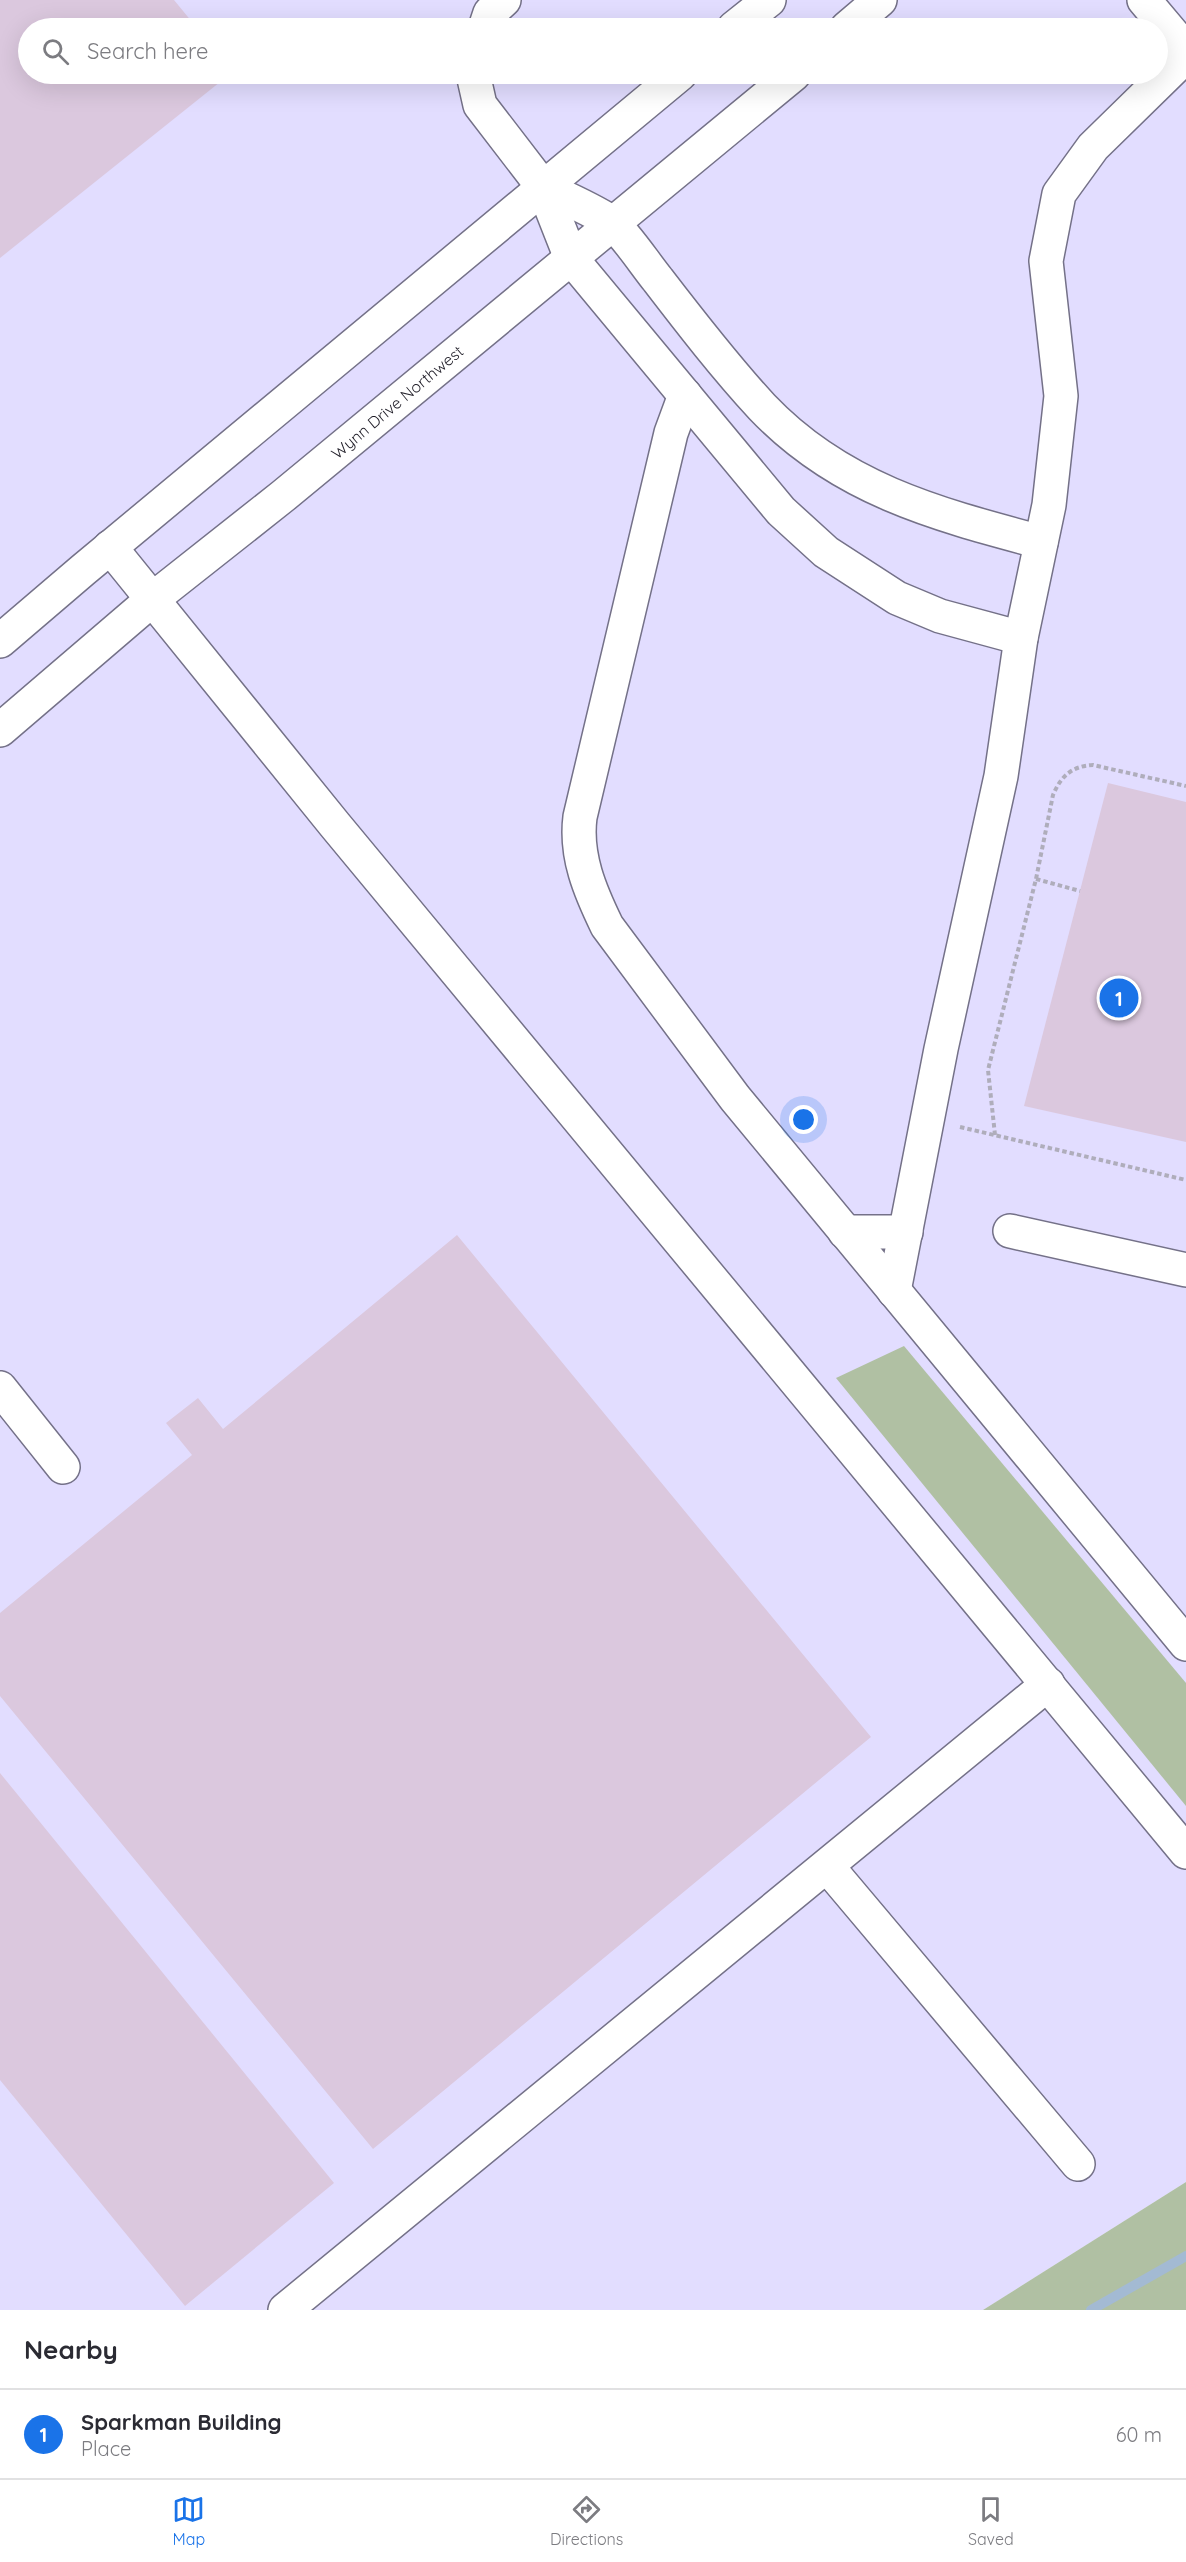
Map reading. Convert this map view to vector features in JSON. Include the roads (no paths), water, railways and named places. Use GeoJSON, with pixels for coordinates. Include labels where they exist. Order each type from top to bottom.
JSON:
{"type":"FeatureCollection","features":[{"type":"Feature","properties":{"kind":"street"},"geometry":{"type":"LineString","coordinates":[[488,18],[490,13],[504,0]]}},
{"type":"Feature","properties":{"kind":"street"},"geometry":{"type":"LineString","coordinates":[[746,18],[769,0]]}},
{"type":"Feature","properties":{"kind":"street"},"geometry":{"type":"LineString","coordinates":[[859,18],[880,0]]}},
{"type":"Feature","properties":{"kind":"street"},"geometry":{"type":"LineString","coordinates":[[1144,0],[1159,18]]}},
{"type":"Feature","properties":{"kind":"street"},"geometry":{"type":"LineString","coordinates":[[1168,29],[1186,50]]}},
{"type":"Feature","properties":{"kind":"street"},"geometry":{"type":"LineString","coordinates":[[1168,74],[1186,56]]}},
{"type":"Feature","properties":{"kind":"street"},"geometry":{"type":"LineString","coordinates":[[475,84],[480,105],[543,187],[571,258],[781,511],[805,535],[841,564],[897,598],[940,616],[1021,638]]}},
{"type":"Feature","properties":{"kind":"street"},"geometry":{"type":"LineString","coordinates":[[0,641],[668,84]]}},
{"type":"Feature","properties":{"kind":"street","name":"Wynn Drive Northwest"},"geometry":{"type":"LineString","coordinates":[[0,730],[154,598],[283,496],[782,84]]}},
{"type":"Feature","properties":{"kind":"street"},"geometry":{"type":"LineString","coordinates":[[894,1291],[927,1119],[1001,776],[1021,638],[1049,505],[1061,396],[1046,261],[1059,194],[1093,147],[1157,84]]}},
{"type":"Feature","properties":{"kind":"street"},"geometry":{"type":"LineString","coordinates":[[543,187],[612,223],[698,332],[763,407],[819,454],[869,484],[906,502],[937,514],[1041,542]]}},
{"type":"Feature","properties":{"kind":"street"},"geometry":{"type":"LineString","coordinates":[[685,395],[671,433],[580,817],[579,852],[586,878],[607,926],[735,1098],[1186,1644]]}},
{"type":"Feature","properties":{"kind":"street"},"geometry":{"type":"LineString","coordinates":[[110,547],[154,598],[335,825],[1186,1852]]}},
{"type":"Feature","properties":{"kind":"street"},"geometry":{"type":"LineString","coordinates":[[1010,1230],[1186,1270]]}},
{"type":"Feature","properties":{"kind":"street"},"geometry":{"type":"LineString","coordinates":[[845,1232],[906,1232]]}},
{"type":"Feature","properties":{"kind":"street"},"geometry":{"type":"LineString","coordinates":[[0,1388],[63,1467]]}},
{"type":"Feature","properties":{"kind":"street"},"geometry":{"type":"LineString","coordinates":[[285,2310],[1048,1684]]}},
{"type":"Feature","properties":{"kind":"street"},"geometry":{"type":"LineString","coordinates":[[827,1866],[1078,2164]]}},
{"type":"Feature","properties":{"kind":"waterway"},"geometry":{"type":"LineString","coordinates":[[1091,2310],[1186,2256]]}},
{"type":"Feature","properties":{"kind":"place","name":"Sparkman Building"},"geometry":{"type":"Point","coordinates":[1119,998]}}]}
